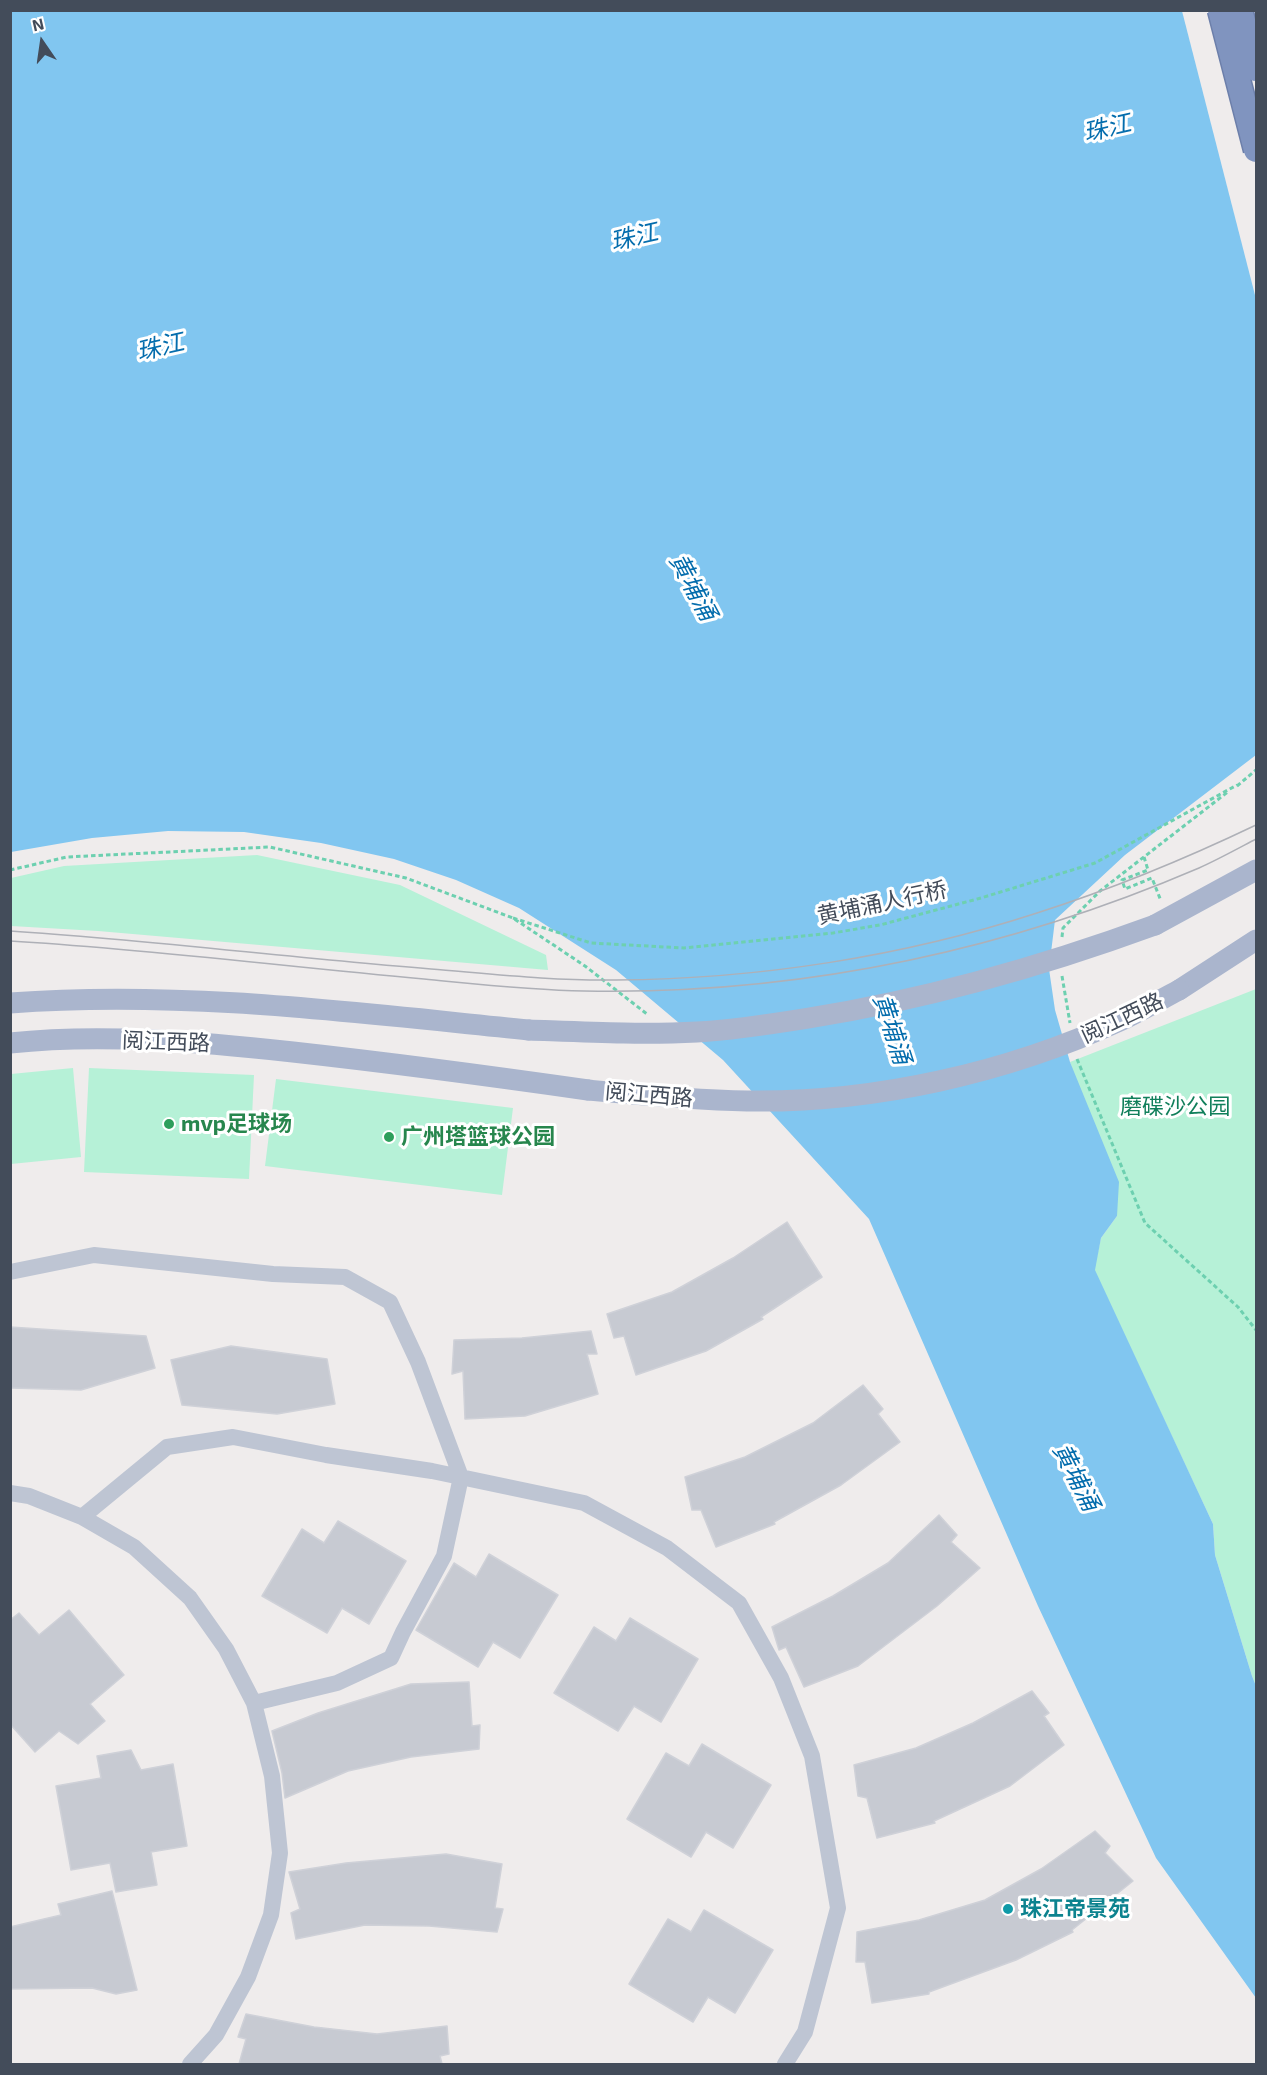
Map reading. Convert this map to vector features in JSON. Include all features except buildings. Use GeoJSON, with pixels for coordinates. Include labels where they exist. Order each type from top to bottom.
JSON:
{"type":"FeatureCollection","features":[{"type":"Feature","properties":{"kind":"highway"},"geometry":{"type":"LineString","coordinates":[[1220,10],[1257,150]]}},
{"type":"Feature","properties":{"kind":"highway"},"geometry":{"type":"LineString","coordinates":[[1240,10],[1257,69]]}},
{"type":"Feature","properties":{"kind":"main road","name":"阅江西路"},"geometry":{"type":"LineString","coordinates":[[10,1003],[132,998],[296,1006],[529,1030],[589,1033],[696,1032],[744,1028],[869,1008],[1006,974],[1075,954],[1155,925],[1257,870]]}},
{"type":"Feature","properties":{"kind":"main road","name":"阅江西路"},"geometry":{"type":"LineString","coordinates":[[10,1043],[128,1040],[213,1044],[424,1067],[588,1090],[686,1099],[749,1101],[849,1095],[922,1084],[1015,1061],[1069,1042],[1124,1020],[1179,990],[1257,940]]}},
{"type":"Feature","properties":{"kind":"street"},"geometry":{"type":"LineString","coordinates":[[10,1272],[94,1255],[273,1274],[345,1277],[390,1302],[418,1362],[461,1477],[444,1556],[391,1658],[337,1683],[254,1703]]}},
{"type":"Feature","properties":{"kind":"street"},"geometry":{"type":"LineString","coordinates":[[82,1517],[167,1447],[232,1437],[326,1455],[432,1471],[584,1503],[667,1548],[739,1603],[782,1678],[812,1756],[838,1908],[805,2032],[785,2064]]}},
{"type":"Feature","properties":{"kind":"street"},"geometry":{"type":"LineString","coordinates":[[10,1493],[29,1496],[82,1517],[134,1547],[190,1598],[226,1649],[254,1703],[272,1776],[280,1853],[271,1915],[248,1977],[216,2035],[190,2064]]}},
{"type":"Feature","properties":{"kind":"path"},"geometry":{"type":"LineString","coordinates":[[1062,939],[1063,928],[1100,891],[1257,770]]}},
{"type":"Feature","properties":{"kind":"path","name":"黄埔涌人行桥"},"geometry":{"type":"LineString","coordinates":[[513,918],[591,943],[684,948],[833,933],[880,925],[981,898],[1095,863],[1237,785]]}},
{"type":"Feature","properties":{"kind":"path"},"geometry":{"type":"LineString","coordinates":[[10,870],[67,857],[270,847],[406,878],[513,918],[585,966],[650,1016]]}},
{"type":"Feature","properties":{"kind":"path"},"geometry":{"type":"LineString","coordinates":[[1144,857],[1148,870],[1122,880],[1125,889],[1152,878],[1161,902]]}},
{"type":"Feature","properties":{"kind":"path"},"geometry":{"type":"LineString","coordinates":[[1061,971],[1070,1024]]}},
{"type":"Feature","properties":{"kind":"path"},"geometry":{"type":"LineString","coordinates":[[1076,1056],[1145,1223],[1238,1307],[1257,1330]]}},
{"type":"Feature","properties":{"kind":"green space"},"geometry":{"type":"Polygon","coordinates":[[[257,855],[400,885],[546,955],[548,970],[98,931],[11,926],[11,878],[64,866],[257,855]]]}},
{"type":"Feature","properties":{"kind":"green space","name":"磨碟沙公园"},"geometry":{"type":"Polygon","coordinates":[[[1256,989],[1256,1686],[1215,1555],[1213,1524],[1094,1270],[1101,1238],[1117,1216],[1070,1062],[1256,989]]]}},
{"type":"Feature","properties":{"kind":"green space"},"geometry":{"type":"Polygon","coordinates":[[[73,1068],[81,1157],[11,1164],[11,1074],[73,1068]]]}},
{"type":"Feature","properties":{"kind":"green space","name":"mvp足球场"},"geometry":{"type":"Polygon","coordinates":[[[89,1068],[254,1075],[249,1179],[84,1172],[89,1068]]]}},
{"type":"Feature","properties":{"kind":"green space","name":"广州塔篮球公园"},"geometry":{"type":"Polygon","coordinates":[[[276,1079],[513,1108],[502,1195],[265,1166],[276,1079]]]}},
{"type":"Feature","properties":{"kind":"water"},"geometry":{"type":"Polygon","coordinates":[[[11,11],[1256,11],[1256,755],[1125,855],[1055,920],[1049,969],[1055,1010],[1070,1062],[1119,1182],[1117,1216],[1101,1238],[1095,1270],[1213,1524],[1215,1555],[1256,1686],[1256,1998],[1156,1858],[1038,1606],[869,1219],[723,1060],[616,970],[519,908],[456,880],[394,859],[321,843],[244,832],[168,831],[92,838],[11,852],[11,11]]]}},
{"type":"Feature","properties":{"kind":"pier"},"geometry":{"type":"Polygon","coordinates":[[[1182,11],[1256,11],[1256,299],[1182,11]]]}},
{"type":"Feature","properties":{"kind":"tram line"},"geometry":{"type":"LineString","coordinates":[[10,931],[546,978],[616,980],[722,975],[829,963],[934,942],[986,928],[1121,884],[1256,825]]}},
{"type":"Feature","properties":{"kind":"tram line"},"geometry":{"type":"LineString","coordinates":[[10,941],[544,989],[664,990],[742,985],[821,976],[974,945],[1125,898],[1199,868],[1256,839]]}},
{"type":"Feature","properties":{"kind":"place","name":"mvp足球场"},"geometry":{"type":"Point","coordinates":[169,1124]}},
{"type":"Feature","properties":{"kind":"place","name":"广州塔篮球公园"},"geometry":{"type":"Point","coordinates":[389,1137]}},
{"type":"Feature","properties":{"kind":"place","name":"珠江帝景苑"},"geometry":{"type":"Point","coordinates":[1008,1909]}},
{"type":"Feature","properties":{"kind":"water label","name":"珠江"},"geometry":{"type":"Point","coordinates":[1107,128]}},
{"type":"Feature","properties":{"kind":"water label","name":"珠江"},"geometry":{"type":"Point","coordinates":[634,237]}},
{"type":"Feature","properties":{"kind":"water label","name":"珠江"},"geometry":{"type":"Point","coordinates":[160,347]}},
{"type":"Feature","properties":{"kind":"water label","name":"黄埔涌"},"geometry":{"type":"Point","coordinates":[693,587]}},
{"type":"Feature","properties":{"kind":"water label","name":"黄埔涌"},"geometry":{"type":"Point","coordinates":[892,1029]}},
{"type":"Feature","properties":{"kind":"water label","name":"黄埔涌"},"geometry":{"type":"Point","coordinates":[1076,1477]}}]}
